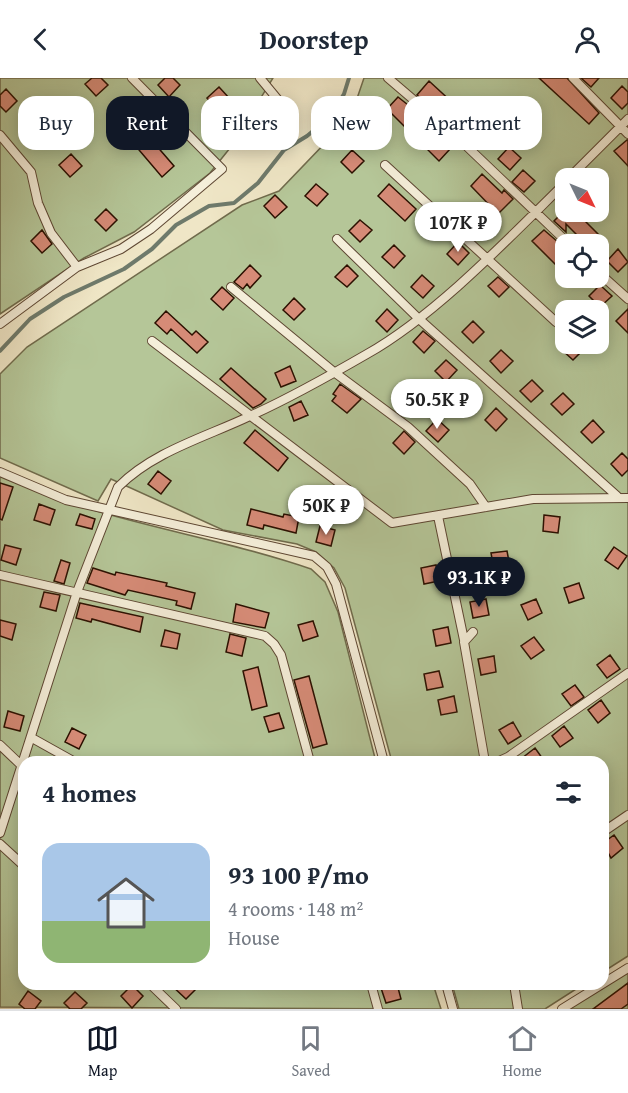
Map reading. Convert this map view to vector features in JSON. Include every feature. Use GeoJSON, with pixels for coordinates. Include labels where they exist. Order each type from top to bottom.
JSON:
{"type":"FeatureCollection","features":[{"type":"Feature","properties":{"kind":"lane"},"geometry":{"type":"LineString","coordinates":[[0,324],[77,267],[121,249],[151,230],[222,170],[132,78]]}},
{"type":"Feature","properties":{"kind":"lane"},"geometry":{"type":"LineString","coordinates":[[260,78],[275,96]]}},
{"type":"Feature","properties":{"kind":"lane"},"geometry":{"type":"LineString","coordinates":[[388,78],[457,136],[558,234]]}},
{"type":"Feature","properties":{"kind":"lane"},"geometry":{"type":"LineString","coordinates":[[573,78],[628,134]]}},
{"type":"Feature","properties":{"kind":"lane"},"geometry":{"type":"LineString","coordinates":[[579,168],[628,119]]}},
{"type":"Feature","properties":{"kind":"lane"},"geometry":{"type":"LineString","coordinates":[[0,135],[31,172],[38,203],[51,233],[77,267]]}},
{"type":"Feature","properties":{"kind":"lane"},"geometry":{"type":"LineString","coordinates":[[385,165],[555,321]]}},
{"type":"Feature","properties":{"kind":"lane"},"geometry":{"type":"LineString","coordinates":[[25,756],[77,592],[107,510],[118,487],[130,475],[165,454],[251,416],[369,353],[418,318],[487,258],[555,192]]}},
{"type":"Feature","properties":{"kind":"lane"},"geometry":{"type":"LineString","coordinates":[[337,239],[418,318],[617,496]]}},
{"type":"Feature","properties":{"kind":"lane"},"geometry":{"type":"LineString","coordinates":[[609,282],[628,299]]}},
{"type":"Feature","properties":{"kind":"lane"},"geometry":{"type":"LineString","coordinates":[[231,286],[334,372],[408,427],[470,484],[486,507]]}},
{"type":"Feature","properties":{"kind":"lane"},"geometry":{"type":"LineString","coordinates":[[152,341],[392,523],[533,499],[617,496],[628,498]]}},
{"type":"Feature","properties":{"kind":"lane"},"geometry":{"type":"LineString","coordinates":[[0,472],[66,500],[297,550],[314,556],[327,567],[336,584],[382,756]]}},
{"type":"Feature","properties":{"kind":"lane"},"geometry":{"type":"LineString","coordinates":[[438,516],[464,642],[484,756]]}},
{"type":"Feature","properties":{"kind":"lane"},"geometry":{"type":"LineString","coordinates":[[0,575],[265,636],[281,655],[308,756]]}},
{"type":"Feature","properties":{"kind":"lane"},"geometry":{"type":"LineString","coordinates":[[464,642],[473,632]]}},
{"type":"Feature","properties":{"kind":"lane"},"geometry":{"type":"LineString","coordinates":[[511,756],[628,674]]}},
{"type":"Feature","properties":{"kind":"lane"},"geometry":{"type":"LineString","coordinates":[[32,738],[64,756]]}},
{"type":"Feature","properties":{"kind":"lane"},"geometry":{"type":"LineString","coordinates":[[0,745],[18,762]]}},
{"type":"Feature","properties":{"kind":"lane"},"geometry":{"type":"LineString","coordinates":[[0,832],[18,775]]}},
{"type":"Feature","properties":{"kind":"lane"},"geometry":{"type":"LineString","coordinates":[[609,828],[628,815]]}},
{"type":"Feature","properties":{"kind":"lane"},"geometry":{"type":"LineString","coordinates":[[0,844],[18,860]]}},
{"type":"Feature","properties":{"kind":"lane"},"geometry":{"type":"LineString","coordinates":[[609,980],[628,968]]}},
{"type":"Feature","properties":{"kind":"lane"},"geometry":{"type":"LineString","coordinates":[[156,990],[176,1009]]}},
{"type":"Feature","properties":{"kind":"lane"},"geometry":{"type":"LineString","coordinates":[[373,990],[378,1009]]}},
{"type":"Feature","properties":{"kind":"lane"},"geometry":{"type":"LineString","coordinates":[[448,990],[453,1009]]}},
{"type":"Feature","properties":{"kind":"lane"},"geometry":{"type":"LineString","coordinates":[[515,990],[518,1009]]}},
{"type":"Feature","properties":{"kind":"lane"},"geometry":{"type":"LineString","coordinates":[[562,1009],[593,990]]}},
{"type":"Feature","properties":{"kind":"green space"},"geometry":{"type":"Polygon","coordinates":[[[0,78],[273,78],[262,96],[201,96],[201,150],[228,150],[210,173],[134,232],[84,258],[0,314],[0,78]]]}},
{"type":"Feature","properties":{"kind":"green space"},"geometry":{"type":"Polygon","coordinates":[[[364,78],[628,78],[628,956],[609,968],[609,756],[390,756],[345,588],[334,568],[316,552],[297,544],[223,530],[111,479],[98,501],[0,458],[0,374],[27,347],[242,205],[279,191],[318,150],[392,150],[392,96],[358,96],[364,78]]]}},
{"type":"Feature","properties":{"kind":"green space"},"geometry":{"type":"Polygon","coordinates":[[[0,475],[77,505],[311,569],[325,582],[338,612],[374,756],[18,756],[18,990],[435,990],[441,1009],[0,1007],[0,475]]]}},
{"type":"Feature","properties":{"kind":"green space"},"geometry":{"type":"Polygon","coordinates":[[[628,972],[628,1009],[567,1009],[598,990],[609,990],[609,984],[628,972]]]}},
{"type":"Feature","properties":{"kind":"green space"},"geometry":{"type":"Polygon","coordinates":[[[454,990],[575,990],[545,1009],[459,1009],[454,990]]]}},
{"type":"Feature","properties":{"kind":"building"},"geometry":{"type":"Polygon","coordinates":[[[92,78],[101,78],[108,85],[96,96],[85,84],[92,78]]]}},
{"type":"Feature","properties":{"kind":"building"},"geometry":{"type":"Polygon","coordinates":[[[165,78],[173,78],[180,85],[168,96],[158,85],[165,78]]]}},
{"type":"Feature","properties":{"kind":"building"},"geometry":{"type":"Polygon","coordinates":[[[539,78],[567,78],[599,113],[589,124],[539,78]]]}},
{"type":"Feature","properties":{"kind":"building"},"geometry":{"type":"Polygon","coordinates":[[[581,78],[599,78],[591,87],[581,78]]]}},
{"type":"Feature","properties":{"kind":"building"},"geometry":{"type":"Polygon","coordinates":[[[429,81],[445,96],[418,96],[429,81]]]}},
{"type":"Feature","properties":{"kind":"building"},"geometry":{"type":"Polygon","coordinates":[[[622,86],[628,92],[628,103],[622,109],[611,98],[622,86]]]}},
{"type":"Feature","properties":{"kind":"building"},"geometry":{"type":"Polygon","coordinates":[[[219,87],[227,96],[209,96],[219,87]]]}},
{"type":"Feature","properties":{"kind":"building"},"geometry":{"type":"Polygon","coordinates":[[[6,89],[17,101],[6,112],[0,106],[0,95],[6,89]]]}},
{"type":"Feature","properties":{"kind":"building"},"geometry":{"type":"Polygon","coordinates":[[[398,97],[404,102],[404,126],[392,114],[392,104],[398,97]]]}},
{"type":"Feature","properties":{"kind":"building"},"geometry":{"type":"Polygon","coordinates":[[[628,140],[628,166],[614,151],[628,140]]]}},
{"type":"Feature","properties":{"kind":"building"},"geometry":{"type":"Polygon","coordinates":[[[139,150],[160,150],[174,166],[162,177],[139,150]]]}},
{"type":"Feature","properties":{"kind":"building"},"geometry":{"type":"Polygon","coordinates":[[[352,150],[364,161],[352,173],[341,162],[352,150]]]}},
{"type":"Feature","properties":{"kind":"building"},"geometry":{"type":"Polygon","coordinates":[[[428,150],[449,150],[439,161],[428,150]]]}},
{"type":"Feature","properties":{"kind":"building"},"geometry":{"type":"Polygon","coordinates":[[[506,150],[512,150],[521,158],[510,170],[498,159],[506,150]]]}},
{"type":"Feature","properties":{"kind":"building"},"geometry":{"type":"Polygon","coordinates":[[[71,154],[82,166],[70,177],[59,165],[71,154]]]}},
{"type":"Feature","properties":{"kind":"building"},"geometry":{"type":"Polygon","coordinates":[[[523,170],[535,181],[524,192],[512,182],[523,170]]]}},
{"type":"Feature","properties":{"kind":"building"},"geometry":{"type":"Polygon","coordinates":[[[482,174],[502,193],[504,190],[513,199],[498,214],[471,186],[482,174]]]}},
{"type":"Feature","properties":{"kind":"building"},"geometry":{"type":"Polygon","coordinates":[[[316,184],[328,194],[317,206],[305,196],[316,184]]]}},
{"type":"Feature","properties":{"kind":"building"},"geometry":{"type":"Polygon","coordinates":[[[389,184],[416,209],[405,221],[378,196],[389,184]]]}},
{"type":"Feature","properties":{"kind":"building"},"geometry":{"type":"Polygon","coordinates":[[[275,195],[287,207],[275,218],[264,206],[275,195]]]}},
{"type":"Feature","properties":{"kind":"building"},"geometry":{"type":"Polygon","coordinates":[[[106,209],[117,220],[106,231],[95,220],[106,209]]]}},
{"type":"Feature","properties":{"kind":"building"},"geometry":{"type":"Polygon","coordinates":[[[360,220],[372,230],[360,242],[349,231],[360,220]]]}},
{"type":"Feature","properties":{"kind":"building"},"geometry":{"type":"Polygon","coordinates":[[[555,222],[586,222],[598,234],[576,234],[566,224],[566,232],[555,222]]]}},
{"type":"Feature","properties":{"kind":"building"},"geometry":{"type":"Polygon","coordinates":[[[42,230],[52,244],[42,253],[31,241],[42,230]]]}},
{"type":"Feature","properties":{"kind":"building"},"geometry":{"type":"Polygon","coordinates":[[[544,230],[555,240],[555,264],[532,241],[544,230]]]}},
{"type":"Feature","properties":{"kind":"building"},"geometry":{"type":"Polygon","coordinates":[[[458,242],[469,253],[458,265],[447,254],[458,242]]]}},
{"type":"Feature","properties":{"kind":"building"},"geometry":{"type":"Polygon","coordinates":[[[394,245],[405,256],[394,268],[382,257],[394,245]]]}},
{"type":"Feature","properties":{"kind":"building"},"geometry":{"type":"Polygon","coordinates":[[[618,249],[628,262],[618,272],[609,263],[609,259],[618,249]]]}},
{"type":"Feature","properties":{"kind":"building"},"geometry":{"type":"Polygon","coordinates":[[[250,265],[261,276],[250,288],[247,284],[243,289],[234,282],[250,265]]]}},
{"type":"Feature","properties":{"kind":"building"},"geometry":{"type":"Polygon","coordinates":[[[347,265],[358,276],[347,287],[335,277],[347,265]]]}},
{"type":"Feature","properties":{"kind":"building"},"geometry":{"type":"Polygon","coordinates":[[[422,275],[434,286],[423,298],[411,287],[422,275]]]}},
{"type":"Feature","properties":{"kind":"building"},"geometry":{"type":"Polygon","coordinates":[[[498,277],[509,287],[499,297],[488,286],[498,277]]]}},
{"type":"Feature","properties":{"kind":"building"},"geometry":{"type":"Polygon","coordinates":[[[222,287],[234,298],[223,310],[211,299],[222,287]]]}},
{"type":"Feature","properties":{"kind":"building"},"geometry":{"type":"Polygon","coordinates":[[[597,288],[603,288],[612,296],[608,300],[593,300],[589,296],[597,288]]]}},
{"type":"Feature","properties":{"kind":"building"},"geometry":{"type":"Polygon","coordinates":[[[294,298],[305,309],[294,320],[283,310],[294,298]]]}},
{"type":"Feature","properties":{"kind":"building"},"geometry":{"type":"Polygon","coordinates":[[[387,309],[398,320],[387,332],[376,321],[387,309]]]}},
{"type":"Feature","properties":{"kind":"building"},"geometry":{"type":"Polygon","coordinates":[[[628,309],[628,333],[616,321],[628,309]]]}},
{"type":"Feature","properties":{"kind":"building"},"geometry":{"type":"Polygon","coordinates":[[[166,311],[192,335],[196,331],[208,342],[197,353],[171,329],[167,334],[155,323],[166,311]]]}},
{"type":"Feature","properties":{"kind":"building"},"geometry":{"type":"Polygon","coordinates":[[[473,321],[484,332],[473,343],[462,332],[473,321]]]}},
{"type":"Feature","properties":{"kind":"building"},"geometry":{"type":"Polygon","coordinates":[[[423,331],[435,341],[424,353],[413,342],[423,331]]]}},
{"type":"Feature","properties":{"kind":"building"},"geometry":{"type":"Polygon","coordinates":[[[501,350],[513,361],[501,373],[490,361],[501,350]]]}},
{"type":"Feature","properties":{"kind":"building"},"geometry":{"type":"Polygon","coordinates":[[[566,354],[579,354],[573,360],[566,354]]]}},
{"type":"Feature","properties":{"kind":"building"},"geometry":{"type":"Polygon","coordinates":[[[446,360],[457,370],[446,382],[435,371],[446,360]]]}},
{"type":"Feature","properties":{"kind":"building"},"geometry":{"type":"Polygon","coordinates":[[[290,366],[296,381],[281,387],[275,373],[290,366]]]}},
{"type":"Feature","properties":{"kind":"building"},"geometry":{"type":"Polygon","coordinates":[[[231,368],[266,399],[261,404],[253,408],[220,379],[231,368]]]}},
{"type":"Feature","properties":{"kind":"building"},"geometry":{"type":"Polygon","coordinates":[[[532,380],[543,391],[531,402],[520,391],[532,380]]]}},
{"type":"Feature","properties":{"kind":"building"},"geometry":{"type":"Polygon","coordinates":[[[340,384],[361,399],[347,413],[332,401],[336,396],[333,394],[340,384]]]}},
{"type":"Feature","properties":{"kind":"building"},"geometry":{"type":"Polygon","coordinates":[[[563,393],[574,404],[562,415],[551,404],[563,393]]]}},
{"type":"Feature","properties":{"kind":"building"},"geometry":{"type":"Polygon","coordinates":[[[301,401],[308,415],[294,421],[289,407],[301,401]]]}},
{"type":"Feature","properties":{"kind":"building"},"geometry":{"type":"Polygon","coordinates":[[[496,408],[507,419],[496,431],[485,420],[496,408]]]}},
{"type":"Feature","properties":{"kind":"building"},"geometry":{"type":"Polygon","coordinates":[[[437,419],[449,430],[438,442],[426,431],[437,419]]]}},
{"type":"Feature","properties":{"kind":"building"},"geometry":{"type":"Polygon","coordinates":[[[593,420],[604,432],[592,443],[581,432],[593,420]]]}},
{"type":"Feature","properties":{"kind":"building"},"geometry":{"type":"Polygon","coordinates":[[[255,430],[288,458],[278,471],[244,443],[255,430]]]}},
{"type":"Feature","properties":{"kind":"building"},"geometry":{"type":"Polygon","coordinates":[[[404,431],[415,442],[404,454],[393,443],[404,431]]]}},
{"type":"Feature","properties":{"kind":"building"},"geometry":{"type":"Polygon","coordinates":[[[622,453],[628,459],[628,470],[622,476],[611,464],[622,453]]]}},
{"type":"Feature","properties":{"kind":"building"},"geometry":{"type":"Polygon","coordinates":[[[158,471],[171,481],[161,494],[148,484],[158,471]]]}},
{"type":"Feature","properties":{"kind":"building"},"geometry":{"type":"Polygon","coordinates":[[[0,483],[13,487],[2,520],[0,519],[0,483]]]}},
{"type":"Feature","properties":{"kind":"building"},"geometry":{"type":"Polygon","coordinates":[[[39,504],[55,510],[50,525],[34,520],[39,504]]]}},
{"type":"Feature","properties":{"kind":"building"},"geometry":{"type":"Polygon","coordinates":[[[251,509],[283,517],[284,514],[299,517],[296,533],[264,525],[263,529],[247,525],[251,509]]]}},
{"type":"Feature","properties":{"kind":"building"},"geometry":{"type":"Polygon","coordinates":[[[80,514],[95,519],[92,529],[76,525],[80,514]]]}},
{"type":"Feature","properties":{"kind":"building"},"geometry":{"type":"Polygon","coordinates":[[[544,515],[560,517],[558,533],[543,531],[544,515]]]}},
{"type":"Feature","properties":{"kind":"building"},"geometry":{"type":"Polygon","coordinates":[[[320,526],[335,530],[331,546],[316,542],[320,526]]]}},
{"type":"Feature","properties":{"kind":"building"},"geometry":{"type":"Polygon","coordinates":[[[5,545],[21,549],[16,565],[1,560],[5,545]]]}},
{"type":"Feature","properties":{"kind":"building"},"geometry":{"type":"Polygon","coordinates":[[[614,547],[627,556],[618,569],[605,560],[614,547]]]}},
{"type":"Feature","properties":{"kind":"building"},"geometry":{"type":"Polygon","coordinates":[[[507,551],[510,567],[494,570],[491,553],[507,551]]]}},
{"type":"Feature","properties":{"kind":"building"},"geometry":{"type":"Polygon","coordinates":[[[61,560],[70,563],[64,584],[54,581],[61,560]]]}},
{"type":"Feature","properties":{"kind":"building"},"geometry":{"type":"Polygon","coordinates":[[[436,565],[439,581],[424,584],[421,568],[436,565]]]}},
{"type":"Feature","properties":{"kind":"building"},"geometry":{"type":"Polygon","coordinates":[[[93,568],[115,575],[116,572],[167,583],[166,586],[195,593],[191,609],[176,605],[177,601],[128,590],[125,595],[87,583],[93,568]]]}},
{"type":"Feature","properties":{"kind":"building"},"geometry":{"type":"Polygon","coordinates":[[[488,576],[495,588],[484,594],[478,583],[488,576]]]}},
{"type":"Feature","properties":{"kind":"building"},"geometry":{"type":"Polygon","coordinates":[[[579,583],[584,598],[569,603],[564,588],[579,583]]]}},
{"type":"Feature","properties":{"kind":"building"},"geometry":{"type":"Polygon","coordinates":[[[44,592],[60,595],[56,611],[40,607],[44,592]]]}},
{"type":"Feature","properties":{"kind":"building"},"geometry":{"type":"Polygon","coordinates":[[[486,599],[489,615],[473,618],[470,602],[486,599]]]}},
{"type":"Feature","properties":{"kind":"building"},"geometry":{"type":"Polygon","coordinates":[[[536,599],[542,613],[528,620],[521,605],[536,599]]]}},
{"type":"Feature","properties":{"kind":"building"},"geometry":{"type":"Polygon","coordinates":[[[80,603],[143,617],[140,632],[92,619],[91,622],[76,618],[80,603]]]}},
{"type":"Feature","properties":{"kind":"building"},"geometry":{"type":"Polygon","coordinates":[[[236,604],[269,613],[265,628],[233,622],[236,604]]]}},
{"type":"Feature","properties":{"kind":"building"},"geometry":{"type":"Polygon","coordinates":[[[0,620],[16,624],[12,640],[0,636],[0,620]]]}},
{"type":"Feature","properties":{"kind":"building"},"geometry":{"type":"Polygon","coordinates":[[[313,621],[318,636],[303,641],[298,625],[313,621]]]}},
{"type":"Feature","properties":{"kind":"building"},"geometry":{"type":"Polygon","coordinates":[[[448,627],[451,643],[436,646],[433,630],[448,627]]]}},
{"type":"Feature","properties":{"kind":"building"},"geometry":{"type":"Polygon","coordinates":[[[165,630],[180,634],[177,649],[161,646],[165,630]]]}},
{"type":"Feature","properties":{"kind":"building"},"geometry":{"type":"Polygon","coordinates":[[[230,634],[246,638],[242,656],[226,652],[230,634]]]}},
{"type":"Feature","properties":{"kind":"building"},"geometry":{"type":"Polygon","coordinates":[[[534,637],[544,650],[531,659],[521,646],[534,637]]]}},
{"type":"Feature","properties":{"kind":"building"},"geometry":{"type":"Polygon","coordinates":[[[610,655],[620,669],[607,678],[597,665],[610,655]]]}},
{"type":"Feature","properties":{"kind":"building"},"geometry":{"type":"Polygon","coordinates":[[[494,656],[496,672],[481,675],[478,659],[494,656]]]}},
{"type":"Feature","properties":{"kind":"building"},"geometry":{"type":"Polygon","coordinates":[[[258,667],[267,706],[252,710],[243,671],[258,667]]]}},
{"type":"Feature","properties":{"kind":"building"},"geometry":{"type":"Polygon","coordinates":[[[439,671],[443,687],[427,690],[424,674],[439,671]]]}},
{"type":"Feature","properties":{"kind":"building"},"geometry":{"type":"Polygon","coordinates":[[[309,676],[327,744],[313,748],[294,680],[309,676]]]}},
{"type":"Feature","properties":{"kind":"building"},"geometry":{"type":"Polygon","coordinates":[[[575,685],[584,697],[571,706],[562,694],[575,685]]]}},
{"type":"Feature","properties":{"kind":"building"},"geometry":{"type":"Polygon","coordinates":[[[454,696],[457,712],[441,715],[438,700],[454,696]]]}},
{"type":"Feature","properties":{"kind":"building"},"geometry":{"type":"Polygon","coordinates":[[[601,700],[610,713],[598,723],[588,710],[601,700]]]}},
{"type":"Feature","properties":{"kind":"building"},"geometry":{"type":"Polygon","coordinates":[[[8,711],[24,716],[20,731],[4,727],[8,711]]]}},
{"type":"Feature","properties":{"kind":"building"},"geometry":{"type":"Polygon","coordinates":[[[279,713],[284,728],[269,732],[264,717],[279,713]]]}},
{"type":"Feature","properties":{"kind":"building"},"geometry":{"type":"Polygon","coordinates":[[[513,722],[521,736],[508,744],[499,730],[513,722]]]}},
{"type":"Feature","properties":{"kind":"building"},"geometry":{"type":"Polygon","coordinates":[[[564,726],[573,738],[560,747],[552,736],[564,726]]]}},
{"type":"Feature","properties":{"kind":"building"},"geometry":{"type":"Polygon","coordinates":[[[72,728],[86,735],[79,749],[65,742],[72,728]]]}},
{"type":"Feature","properties":{"kind":"building"},"geometry":{"type":"Polygon","coordinates":[[[535,748],[541,756],[525,756],[535,748]]]}},
{"type":"Feature","properties":{"kind":"building"},"geometry":{"type":"Polygon","coordinates":[[[614,835],[623,848],[611,858],[609,854],[609,839],[614,835]]]}},
{"type":"Feature","properties":{"kind":"building"},"geometry":{"type":"Polygon","coordinates":[[[628,983],[628,1004],[621,1009],[593,1009],[628,983]]]}},
{"type":"Feature","properties":{"kind":"building"},"geometry":{"type":"Polygon","coordinates":[[[127,990],[137,990],[143,996],[132,1008],[121,996],[127,990]]]}},
{"type":"Feature","properties":{"kind":"building"},"geometry":{"type":"Polygon","coordinates":[[[176,990],[195,990],[186,999],[176,990]]]}},
{"type":"Feature","properties":{"kind":"building"},"geometry":{"type":"Polygon","coordinates":[[[382,990],[399,990],[401,999],[386,1003],[382,990]]]}},
{"type":"Feature","properties":{"kind":"building"},"geometry":{"type":"Polygon","coordinates":[[[28,991],[41,1001],[35,1009],[25,1009],[19,1004],[28,991]]]}},
{"type":"Feature","properties":{"kind":"building"},"geometry":{"type":"Polygon","coordinates":[[[75,992],[87,1003],[81,1009],[70,1009],[64,1003],[75,992]]]}},
{"type":"Feature","properties":{"kind":"waterway"},"geometry":{"type":"LineString","coordinates":[[0,351],[30,319],[64,297],[124,269],[152,249],[176,225],[209,206],[234,203],[258,183],[284,150],[307,136],[330,117],[344,94],[349,78]]}}]}
